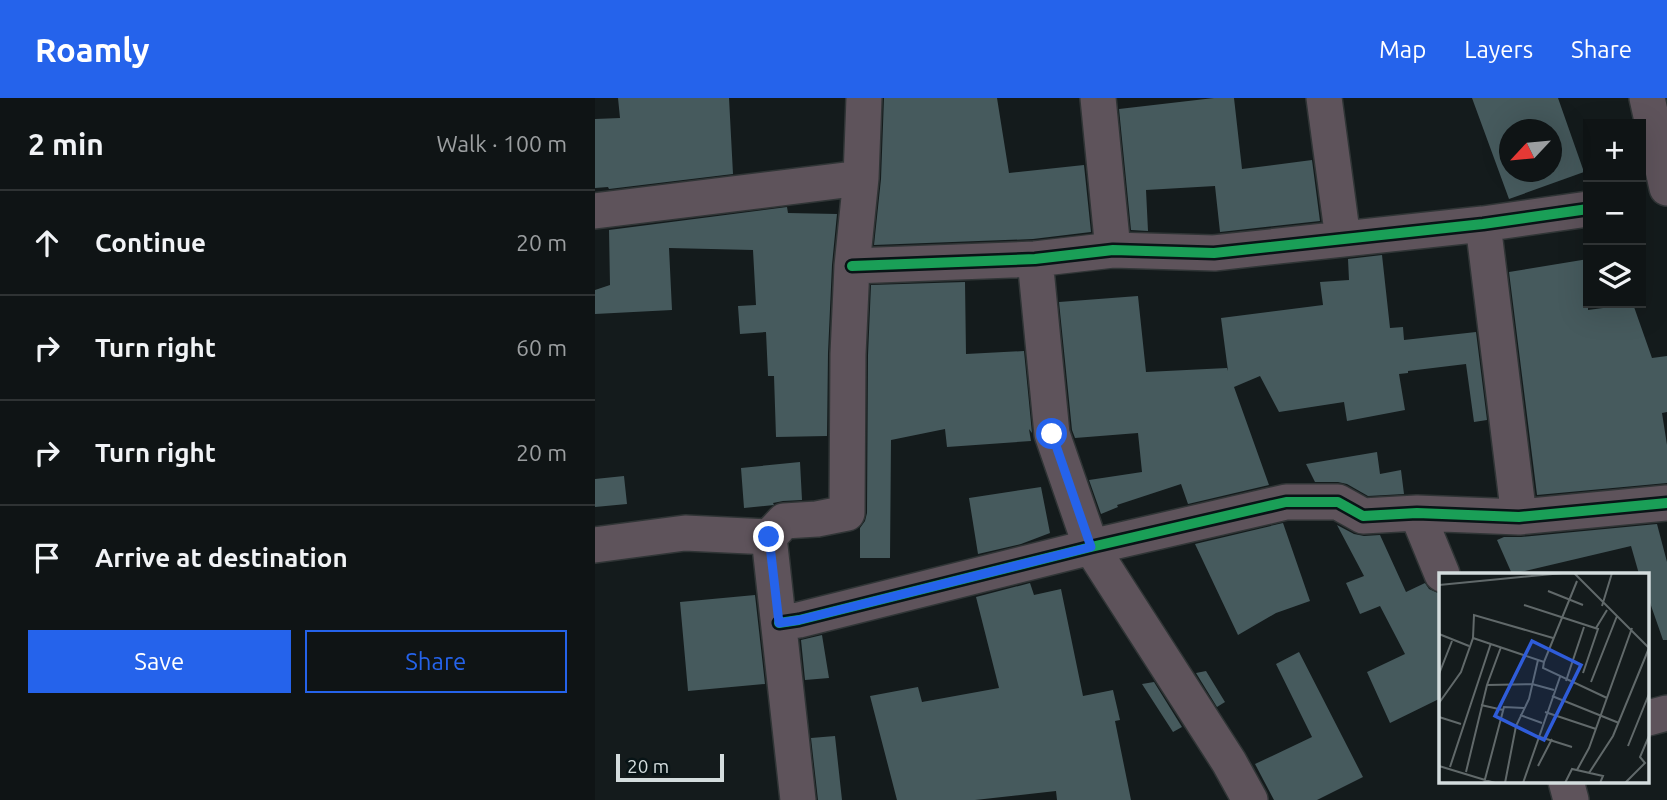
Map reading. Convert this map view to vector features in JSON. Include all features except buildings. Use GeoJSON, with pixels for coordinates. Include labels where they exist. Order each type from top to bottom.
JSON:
{"type":"FeatureCollection","features":[{"type":"Feature","properties":{"kind":"street"},"geometry":{"type":"LineString","coordinates":[[798,800],[769,537],[783,521],[817,519],[847,513],[848,355],[864,98]]}},
{"type":"Feature","properties":{"kind":"street"},"geometry":{"type":"LineString","coordinates":[[1098,98],[1114,250]]}},
{"type":"Feature","properties":{"kind":"street"},"geometry":{"type":"LineString","coordinates":[[1324,98],[1343,239]]}},
{"type":"Feature","properties":{"kind":"street"},"geometry":{"type":"LineString","coordinates":[[1647,98],[1667,188]]}},
{"type":"Feature","properties":{"kind":"street"},"geometry":{"type":"LineString","coordinates":[[595,211],[861,178]]}},
{"type":"Feature","properties":{"kind":"street"},"geometry":{"type":"LineString","coordinates":[[1646,203],[1667,201]]}},
{"type":"Feature","properties":{"kind":"street"},"geometry":{"type":"LineString","coordinates":[[852,266],[1035,259],[1114,250],[1214,253],[1483,224],[1583,210]]}},
{"type":"Feature","properties":{"kind":"street"},"geometry":{"type":"LineString","coordinates":[[1483,224],[1519,517]]}},
{"type":"Feature","properties":{"kind":"street"},"geometry":{"type":"LineString","coordinates":[[1035,259],[1052,434],[1091,547],[1229,762],[1250,800]]}},
{"type":"Feature","properties":{"kind":"street"},"geometry":{"type":"LineString","coordinates":[[779,623],[1286,502],[1338,502],[1363,516],[1417,513],[1519,517],[1667,503]]}},
{"type":"Feature","properties":{"kind":"street"},"geometry":{"type":"LineString","coordinates":[[1417,513],[1442,573]]}},
{"type":"Feature","properties":{"kind":"street"},"geometry":{"type":"LineString","coordinates":[[595,545],[685,533],[769,537]]}},
{"type":"Feature","properties":{"kind":"street"},"geometry":{"type":"LineString","coordinates":[[1649,718],[1667,713]]}},
{"type":"Feature","properties":{"kind":"street"},"geometry":{"type":"LineString","coordinates":[[1566,782],[1571,800]]}},
{"type":"Feature","properties":{"kind":"cycle path"},"geometry":{"type":"LineString","coordinates":[[852,266],[1035,259],[1113,250],[1214,253],[1483,224],[1583,210]]}},
{"type":"Feature","properties":{"kind":"cycle path"},"geometry":{"type":"LineString","coordinates":[[779,623],[1286,502],[1338,502],[1363,516],[1417,513],[1519,517],[1667,503]]}},
{"type":"Feature","properties":{"kind":"route"},"geometry":{"type":"LineString","coordinates":[[769,537],[779,623],[1091,547],[1052,434]]}}]}
